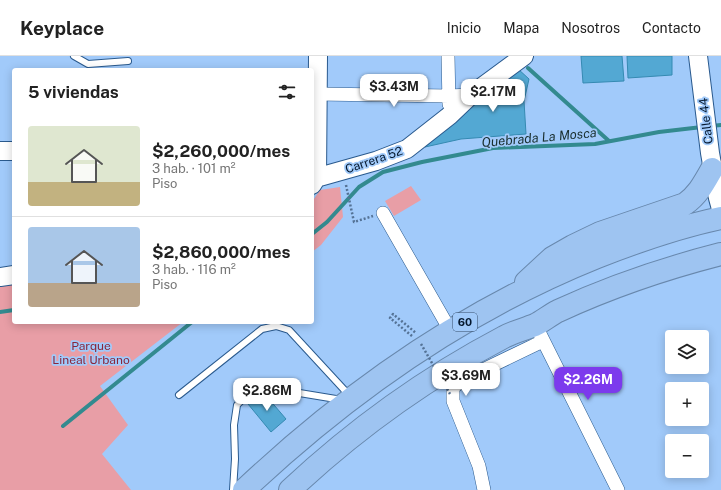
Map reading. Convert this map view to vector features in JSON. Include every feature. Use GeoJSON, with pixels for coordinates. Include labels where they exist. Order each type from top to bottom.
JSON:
{"type":"FeatureCollection","features":[{"type":"Feature","properties":{"kind":"highway"},"geometry":{"type":"LineString","coordinates":[[514,296],[535,272],[552,258],[573,246],[600,232],[685,204],[694,198],[699,191],[711,161]]}},
{"type":"Feature","properties":{"kind":"highway","name":"60"},"geometry":{"type":"LineString","coordinates":[[244,490],[317,424],[371,383],[450,330],[542,281],[622,247],[693,224],[720,208]]}},
{"type":"Feature","properties":{"kind":"highway"},"geometry":{"type":"LineString","coordinates":[[290,490],[343,444],[398,402],[465,359],[505,336],[539,332],[557,312],[629,283],[691,262],[721,254]]}},
{"type":"Feature","properties":{"kind":"street"},"geometry":{"type":"LineString","coordinates":[[314,180],[318,56]]}},
{"type":"Feature","properties":{"kind":"street"},"geometry":{"type":"LineString","coordinates":[[448,56],[449,116]]}},
{"type":"Feature","properties":{"kind":"street","name":"Carrera 52"},"geometry":{"type":"LineString","coordinates":[[314,180],[376,161],[408,148],[449,116],[471,95],[524,56]]}},
{"type":"Feature","properties":{"kind":"street","name":"Calle 44"},"geometry":{"type":"LineString","coordinates":[[698,56],[711,161],[720,208]]}},
{"type":"Feature","properties":{"kind":"street"},"geometry":{"type":"LineString","coordinates":[[317,94],[471,95]]}},
{"type":"Feature","properties":{"kind":"street"},"geometry":{"type":"LineString","coordinates":[[0,151],[12,151]]}},
{"type":"Feature","properties":{"kind":"street"},"geometry":{"type":"LineString","coordinates":[[383,213],[450,330]]}},
{"type":"Feature","properties":{"kind":"street"},"geometry":{"type":"LineString","coordinates":[[0,277],[12,275]]}},
{"type":"Feature","properties":{"kind":"street"},"geometry":{"type":"LineString","coordinates":[[484,490],[479,466],[453,401],[453,388],[462,380],[539,332],[618,490]]}},
{"type":"Feature","properties":{"kind":"lane"},"geometry":{"type":"LineString","coordinates":[[74,56],[88,64],[128,61]]}},
{"type":"Feature","properties":{"kind":"lane"},"geometry":{"type":"LineString","coordinates":[[179,395],[262,329],[276,326],[289,330],[349,400]]}},
{"type":"Feature","properties":{"kind":"lane"},"geometry":{"type":"LineString","coordinates":[[233,490],[235,460],[234,425],[237,405],[250,393],[263,387],[349,400]]}},
{"type":"Feature","properties":{"kind":"path"},"geometry":{"type":"LineString","coordinates":[[345,183],[354,222],[383,213]]}},
{"type":"Feature","properties":{"kind":"path"},"geometry":{"type":"LineString","coordinates":[[421,337],[393,314],[390,318],[421,344],[450,394]]}},
{"type":"Feature","properties":{"kind":"green space"},"geometry":{"type":"Polygon","coordinates":[[[411,186],[421,200],[394,216],[385,201],[411,186]]]}},
{"type":"Feature","properties":{"kind":"green space"},"geometry":{"type":"Polygon","coordinates":[[[340,187],[343,217],[321,245],[314,250],[314,199],[320,190],[340,187]]]}},
{"type":"Feature","properties":{"kind":"green space","name":"Parque Lineal Urbano"},"geometry":{"type":"Polygon","coordinates":[[[12,283],[12,324],[180,324],[100,386],[128,425],[102,454],[131,490],[0,490],[0,284],[12,283]]]}},
{"type":"Feature","properties":{"kind":"building"},"geometry":{"type":"Polygon","coordinates":[[[581,56],[622,56],[624,81],[583,83],[581,56]]]}},
{"type":"Feature","properties":{"kind":"building"},"geometry":{"type":"Polygon","coordinates":[[[627,56],[672,56],[672,75],[628,78],[627,56]]]}},
{"type":"Feature","properties":{"kind":"building"},"geometry":{"type":"Polygon","coordinates":[[[517,68],[529,79],[524,101],[526,134],[461,139],[425,147],[517,68]]]}},
{"type":"Feature","properties":{"kind":"building"},"geometry":{"type":"Polygon","coordinates":[[[263,392],[286,419],[271,432],[248,404],[263,392]]]}},
{"type":"Feature","properties":{"kind":"waterway"},"geometry":{"type":"LineString","coordinates":[[528,68],[609,141]]}},
{"type":"Feature","properties":{"kind":"waterway","name":"Quebrada La Mosca"},"geometry":{"type":"LineString","coordinates":[[711,126],[721,125]]}},
{"type":"Feature","properties":{"kind":"waterway","name":"Quebrada La Mosca"},"geometry":{"type":"LineString","coordinates":[[314,232],[327,222],[359,187],[383,172],[422,162],[493,148],[595,144],[659,132],[702,127]]}},
{"type":"Feature","properties":{"kind":"waterway","name":"Quebrada La Mosca"},"geometry":{"type":"LineString","coordinates":[[0,312],[12,310]]}},
{"type":"Feature","properties":{"kind":"waterway"},"geometry":{"type":"LineString","coordinates":[[63,426],[190,324]]}}]}
